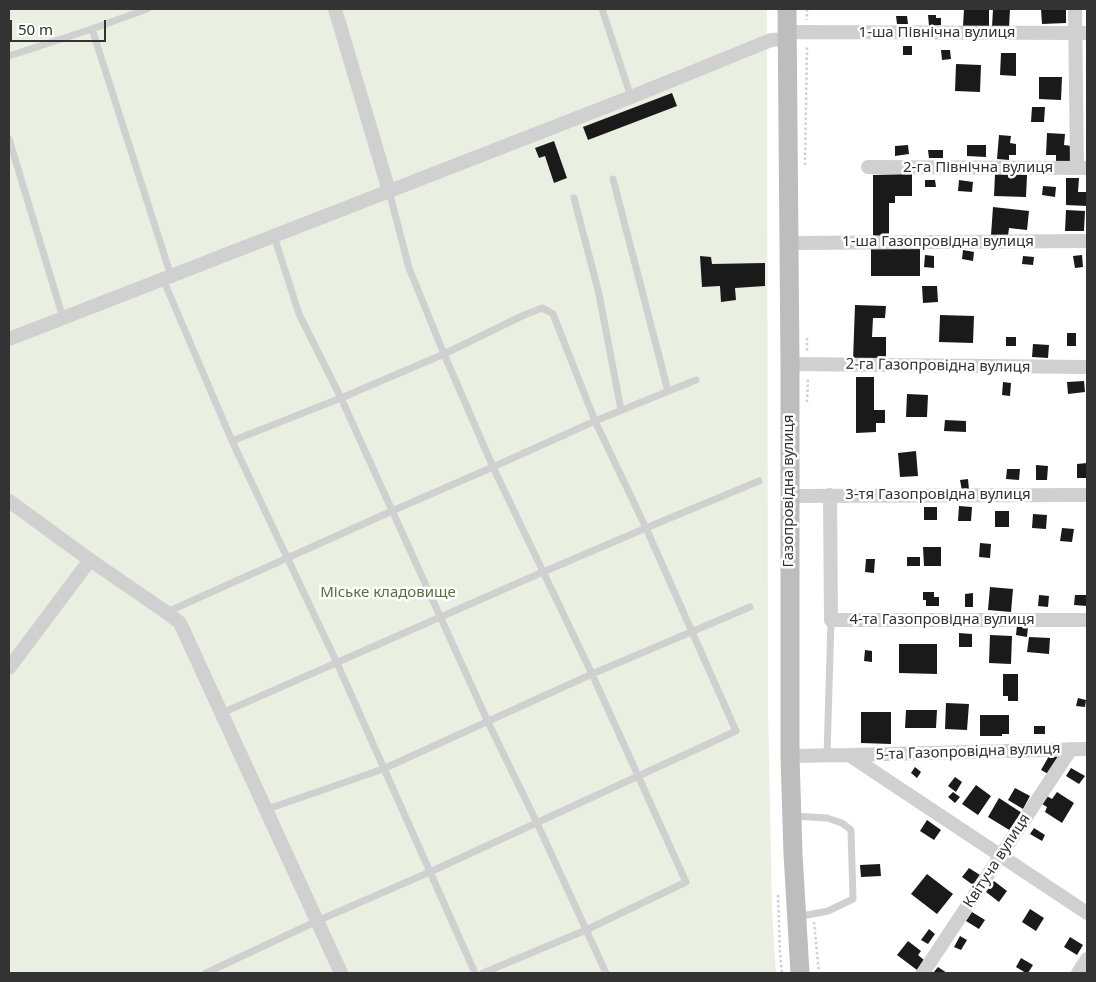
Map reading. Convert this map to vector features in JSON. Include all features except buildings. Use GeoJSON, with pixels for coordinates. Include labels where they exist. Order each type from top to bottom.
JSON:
{"type":"FeatureCollection","features":[{"type":"Feature","properties":{"kind":"main road","name":"Газопровідна вулиця"},"geometry":{"type":"LineString","coordinates":[[787,9],[790,364],[790,756],[800,973]]}},
{"type":"Feature","properties":{"kind":"street"},"geometry":{"type":"LineString","coordinates":[[335,9],[389,191]]}},
{"type":"Feature","properties":{"kind":"street"},"geometry":{"type":"LineString","coordinates":[[1075,9],[1081,33],[1082,168]]}},
{"type":"Feature","properties":{"kind":"street","name":"1-ша Північна вулиця"},"geometry":{"type":"LineString","coordinates":[[9,339],[631,97],[771,40],[787,36],[1081,33]]}},
{"type":"Feature","properties":{"kind":"street","name":"2-га Північна вулиця"},"geometry":{"type":"LineString","coordinates":[[868,168],[1082,168]]}},
{"type":"Feature","properties":{"kind":"street","name":"1-ша Газопровідна вулиця"},"geometry":{"type":"LineString","coordinates":[[789,243],[1087,241]]}},
{"type":"Feature","properties":{"kind":"street","name":"2-га Газопровідна вулиця"},"geometry":{"type":"LineString","coordinates":[[790,364],[1087,367]]}},
{"type":"Feature","properties":{"kind":"street","name":"4-та Газопровідна вулиця"},"geometry":{"type":"LineString","coordinates":[[830,495],[831,620],[1087,620]]}},
{"type":"Feature","properties":{"kind":"street","name":"3-тя Газопровідна вулиця"},"geometry":{"type":"LineString","coordinates":[[789,496],[1087,495]]}},
{"type":"Feature","properties":{"kind":"street"},"geometry":{"type":"LineString","coordinates":[[9,500],[180,623],[341,973]]}},
{"type":"Feature","properties":{"kind":"street"},"geometry":{"type":"LineString","coordinates":[[9,668],[90,560]]}},
{"type":"Feature","properties":{"kind":"street","name":"Квітуча вулиця"},"geometry":{"type":"LineString","coordinates":[[923,973],[1071,749]]}},
{"type":"Feature","properties":{"kind":"street","name":"5-та Газопровідна вулиця"},"geometry":{"type":"LineString","coordinates":[[790,756],[1087,749]]}},
{"type":"Feature","properties":{"kind":"street"},"geometry":{"type":"LineString","coordinates":[[849,755],[1087,913]]}},
{"type":"Feature","properties":{"kind":"street"},"geometry":{"type":"LineString","coordinates":[[1078,973],[1087,960]]}},
{"type":"Feature","properties":{"kind":"lane"},"geometry":{"type":"LineString","coordinates":[[9,56],[147,9]]}},
{"type":"Feature","properties":{"kind":"lane"},"geometry":{"type":"LineString","coordinates":[[602,9],[631,97]]}},
{"type":"Feature","properties":{"kind":"lane"},"geometry":{"type":"LineString","coordinates":[[92,29],[167,277],[232,442],[337,663],[475,973]]}},
{"type":"Feature","properties":{"kind":"lane"},"geometry":{"type":"LineString","coordinates":[[9,140],[63,318]]}},
{"type":"Feature","properties":{"kind":"lane"},"geometry":{"type":"LineString","coordinates":[[613,179],[668,391]]}},
{"type":"Feature","properties":{"kind":"lane"},"geometry":{"type":"LineString","coordinates":[[389,191],[409,268],[444,354],[493,467],[592,674],[686,882],[586,930],[482,973]]}},
{"type":"Feature","properties":{"kind":"lane"},"geometry":{"type":"LineString","coordinates":[[574,198],[599,294],[621,410]]}},
{"type":"Feature","properties":{"kind":"lane"},"geometry":{"type":"LineString","coordinates":[[274,236],[299,314],[341,398],[488,722],[606,973]]}},
{"type":"Feature","properties":{"kind":"lane"},"geometry":{"type":"LineString","coordinates":[[206,973],[736,731],[646,528],[594,421],[553,314],[548,311],[542,308],[522,316],[444,354],[232,442]]}},
{"type":"Feature","properties":{"kind":"lane"},"geometry":{"type":"LineString","coordinates":[[166,612],[594,421],[696,380]]}},
{"type":"Feature","properties":{"kind":"lane"},"geometry":{"type":"LineString","coordinates":[[222,713],[543,572],[759,482]]}},
{"type":"Feature","properties":{"kind":"lane"},"geometry":{"type":"LineString","coordinates":[[265,810],[383,769],[592,674],[750,607]]}},
{"type":"Feature","properties":{"kind":"lane"},"geometry":{"type":"LineString","coordinates":[[827,755],[831,620]]}},
{"type":"Feature","properties":{"kind":"lane"},"geometry":{"type":"LineString","coordinates":[[792,816],[827,818],[842,823],[851,830],[853,899],[828,911],[796,917]]}},
{"type":"Feature","properties":{"kind":"green space","name":"Міське кладовище"},"geometry":{"type":"Polygon","coordinates":[[[9,9],[767,9],[768,708],[772,909],[776,973],[9,973],[9,9]]]}}]}
